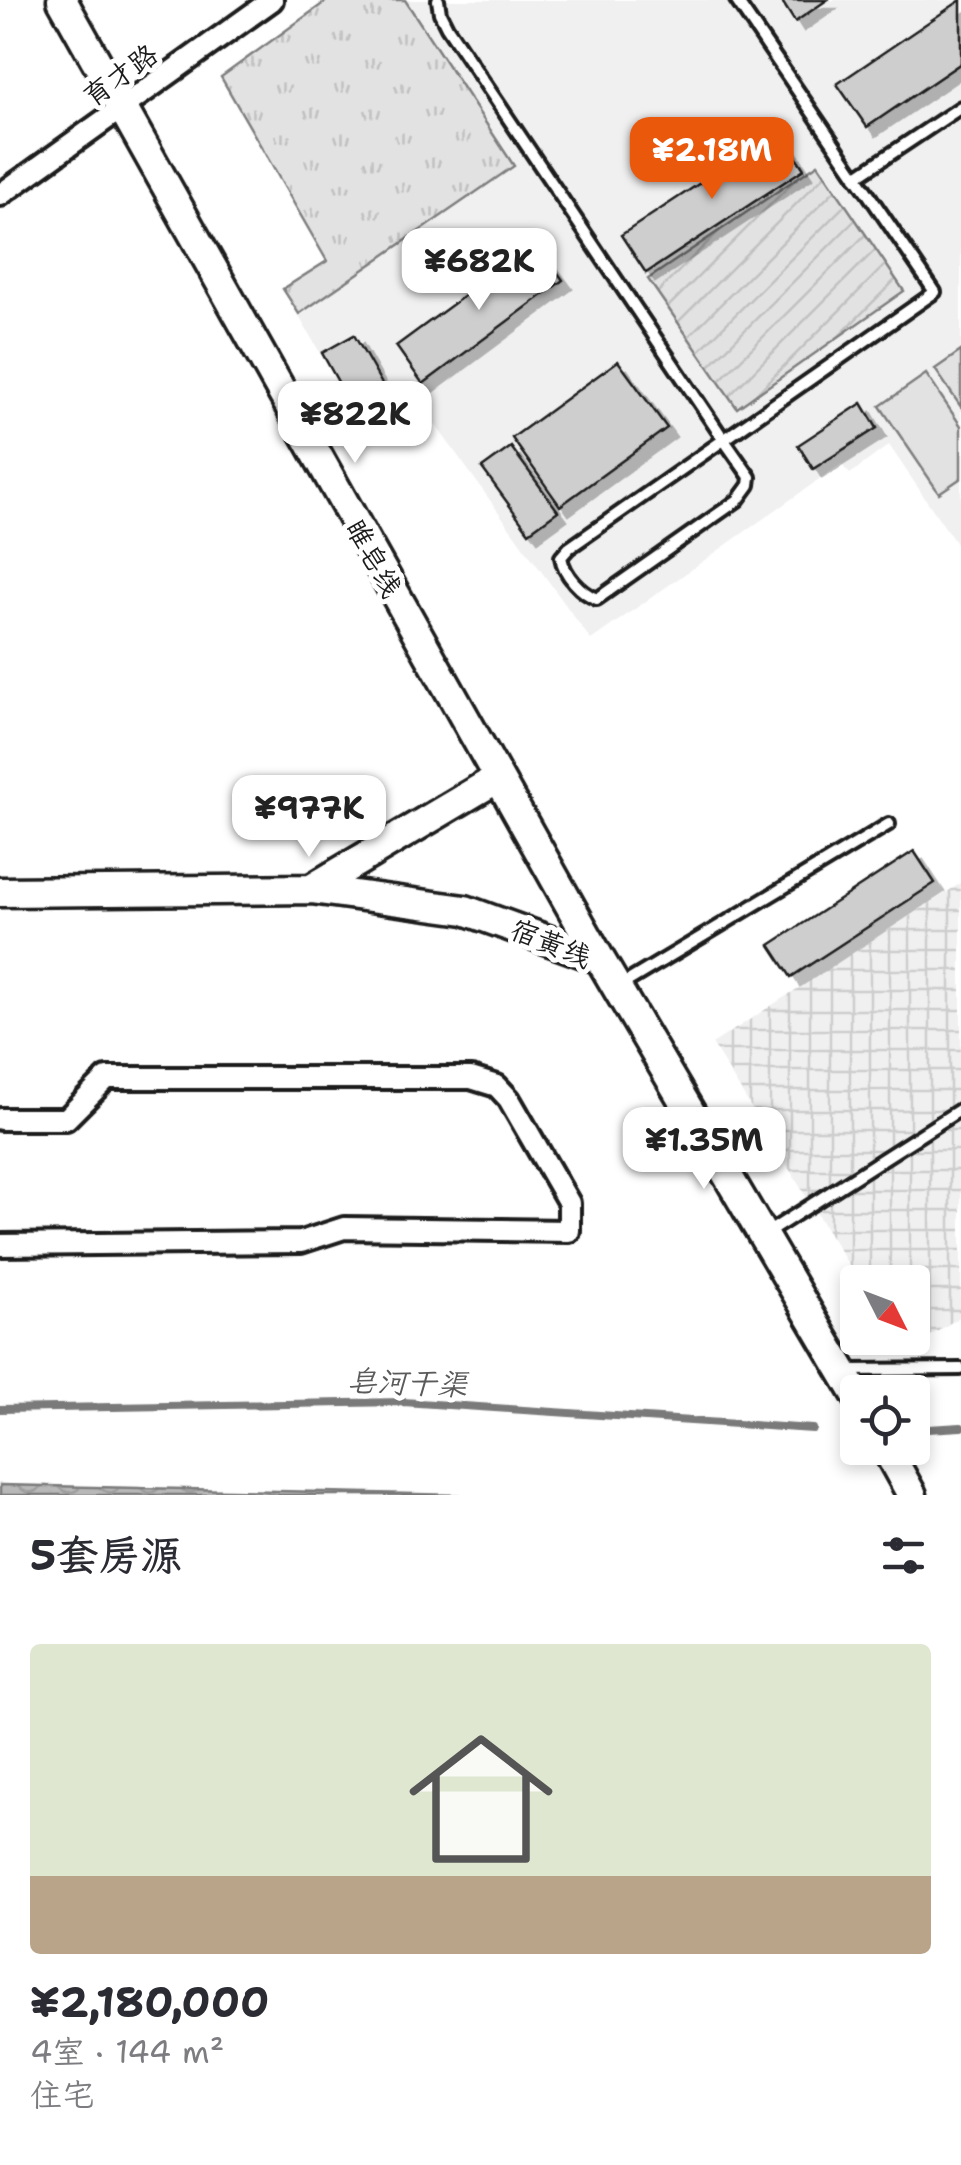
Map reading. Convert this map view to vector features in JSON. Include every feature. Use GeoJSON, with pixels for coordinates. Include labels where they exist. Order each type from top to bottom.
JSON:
{"type":"FeatureCollection","features":[{"type":"Feature","properties":{"kind":"main road","name":"睢皂线"},"geometry":{"type":"LineString","coordinates":[[62,0],[600,959]]}},
{"type":"Feature","properties":{"kind":"main road"},"geometry":{"type":"LineString","coordinates":[[311,889],[498,778]]}},
{"type":"Feature","properties":{"kind":"main road","name":"宿黄线"},"geometry":{"type":"LineString","coordinates":[[0,892],[311,889],[465,910],[600,959],[845,1375]]}},
{"type":"Feature","properties":{"kind":"main road"},"geometry":{"type":"LineString","coordinates":[[895,1465],[912,1495]]}},
{"type":"Feature","properties":{"kind":"street","name":"育才路"},"geometry":{"type":"LineString","coordinates":[[0,195],[272,0]]}},
{"type":"Feature","properties":{"kind":"street"},"geometry":{"type":"LineString","coordinates":[[0,1120],[66,1119],[107,1078],[471,1078],[497,1086],[510,1099],[569,1203],[569,1231],[344,1228],[301,1242],[0,1245]]}},
{"type":"Feature","properties":{"kind":"lane"},"geometry":{"type":"LineString","coordinates":[[438,0],[446,27],[724,440],[750,477],[738,500],[597,599],[584,593],[562,565],[561,557],[569,548],[724,440],[934,292],[736,0]]}},
{"type":"Feature","properties":{"kind":"lane"},"geometry":{"type":"LineString","coordinates":[[856,177],[961,107]]}},
{"type":"Feature","properties":{"kind":"lane"},"geometry":{"type":"LineString","coordinates":[[617,988],[889,824]]}},
{"type":"Feature","properties":{"kind":"lane"},"geometry":{"type":"LineString","coordinates":[[763,1235],[961,1109]]}},
{"type":"Feature","properties":{"kind":"lane"},"geometry":{"type":"LineString","coordinates":[[842,1370],[961,1369]]}},
{"type":"Feature","properties":{"kind":"shaded area"},"geometry":{"type":"Polygon","coordinates":[[[326,0],[961,0],[961,551],[889,445],[850,474],[841,464],[591,640],[419,402],[366,432],[283,289],[327,261],[221,77],[326,0]]]}},
{"type":"Feature","properties":{"kind":"shaded area"},"geometry":{"type":"Polygon","coordinates":[[[961,883],[961,1316],[930,1336],[930,1265],[848,1265],[712,1044],[961,883]]]}},
{"type":"Feature","properties":{"kind":"green space"},"geometry":{"type":"Polygon","coordinates":[[[328,0],[405,0],[514,166],[299,314],[283,289],[327,261],[221,77],[328,0]]]}},
{"type":"Feature","properties":{"kind":"green space"},"geometry":{"type":"Polygon","coordinates":[[[818,164],[904,291],[737,408],[648,279],[818,164]]]}},
{"type":"Feature","properties":{"kind":"green space"},"geometry":{"type":"Polygon","coordinates":[[[961,351],[961,407],[935,369],[961,351]]]}},
{"type":"Feature","properties":{"kind":"green space"},"geometry":{"type":"Polygon","coordinates":[[[926,374],[961,426],[961,478],[939,493],[880,406],[926,374]]]}},
{"type":"Feature","properties":{"kind":"water"},"geometry":{"type":"Polygon","coordinates":[[[0,1485],[461,1495],[0,1495],[0,1485]]]}},
{"type":"Feature","properties":{"kind":"building"},"geometry":{"type":"Polygon","coordinates":[[[781,0],[827,0],[795,22],[781,0]]]}},
{"type":"Feature","properties":{"kind":"building"},"geometry":{"type":"Polygon","coordinates":[[[961,0],[961,63],[867,127],[837,84],[961,0]]]}},
{"type":"Feature","properties":{"kind":"building"},"geometry":{"type":"Polygon","coordinates":[[[779,131],[804,169],[646,273],[621,235],[779,131]]]}},
{"type":"Feature","properties":{"kind":"building"},"geometry":{"type":"Polygon","coordinates":[[[536,243],[563,280],[423,384],[396,346],[536,243]]]}},
{"type":"Feature","properties":{"kind":"building"},"geometry":{"type":"Polygon","coordinates":[[[354,335],[399,414],[366,432],[322,353],[354,335]]]}},
{"type":"Feature","properties":{"kind":"building"},"geometry":{"type":"Polygon","coordinates":[[[618,361],[667,428],[560,506],[512,438],[618,361]]]}},
{"type":"Feature","properties":{"kind":"building"},"geometry":{"type":"Polygon","coordinates":[[[862,403],[877,428],[813,469],[798,445],[862,403]]]}},
{"type":"Feature","properties":{"kind":"building"},"geometry":{"type":"Polygon","coordinates":[[[511,447],[558,511],[529,532],[482,468],[511,447]]]}},
{"type":"Feature","properties":{"kind":"building"},"geometry":{"type":"Polygon","coordinates":[[[914,851],[935,883],[791,977],[770,945],[914,851]]]}},
{"type":"Feature","properties":{"kind":"waterway","name":"皂河干渠"},"geometry":{"type":"LineString","coordinates":[[0,1409],[403,1402],[813,1429]]}},
{"type":"Feature","properties":{"kind":"waterway","name":"皂河干渠"},"geometry":{"type":"LineString","coordinates":[[930,1429],[961,1427]]}}]}
